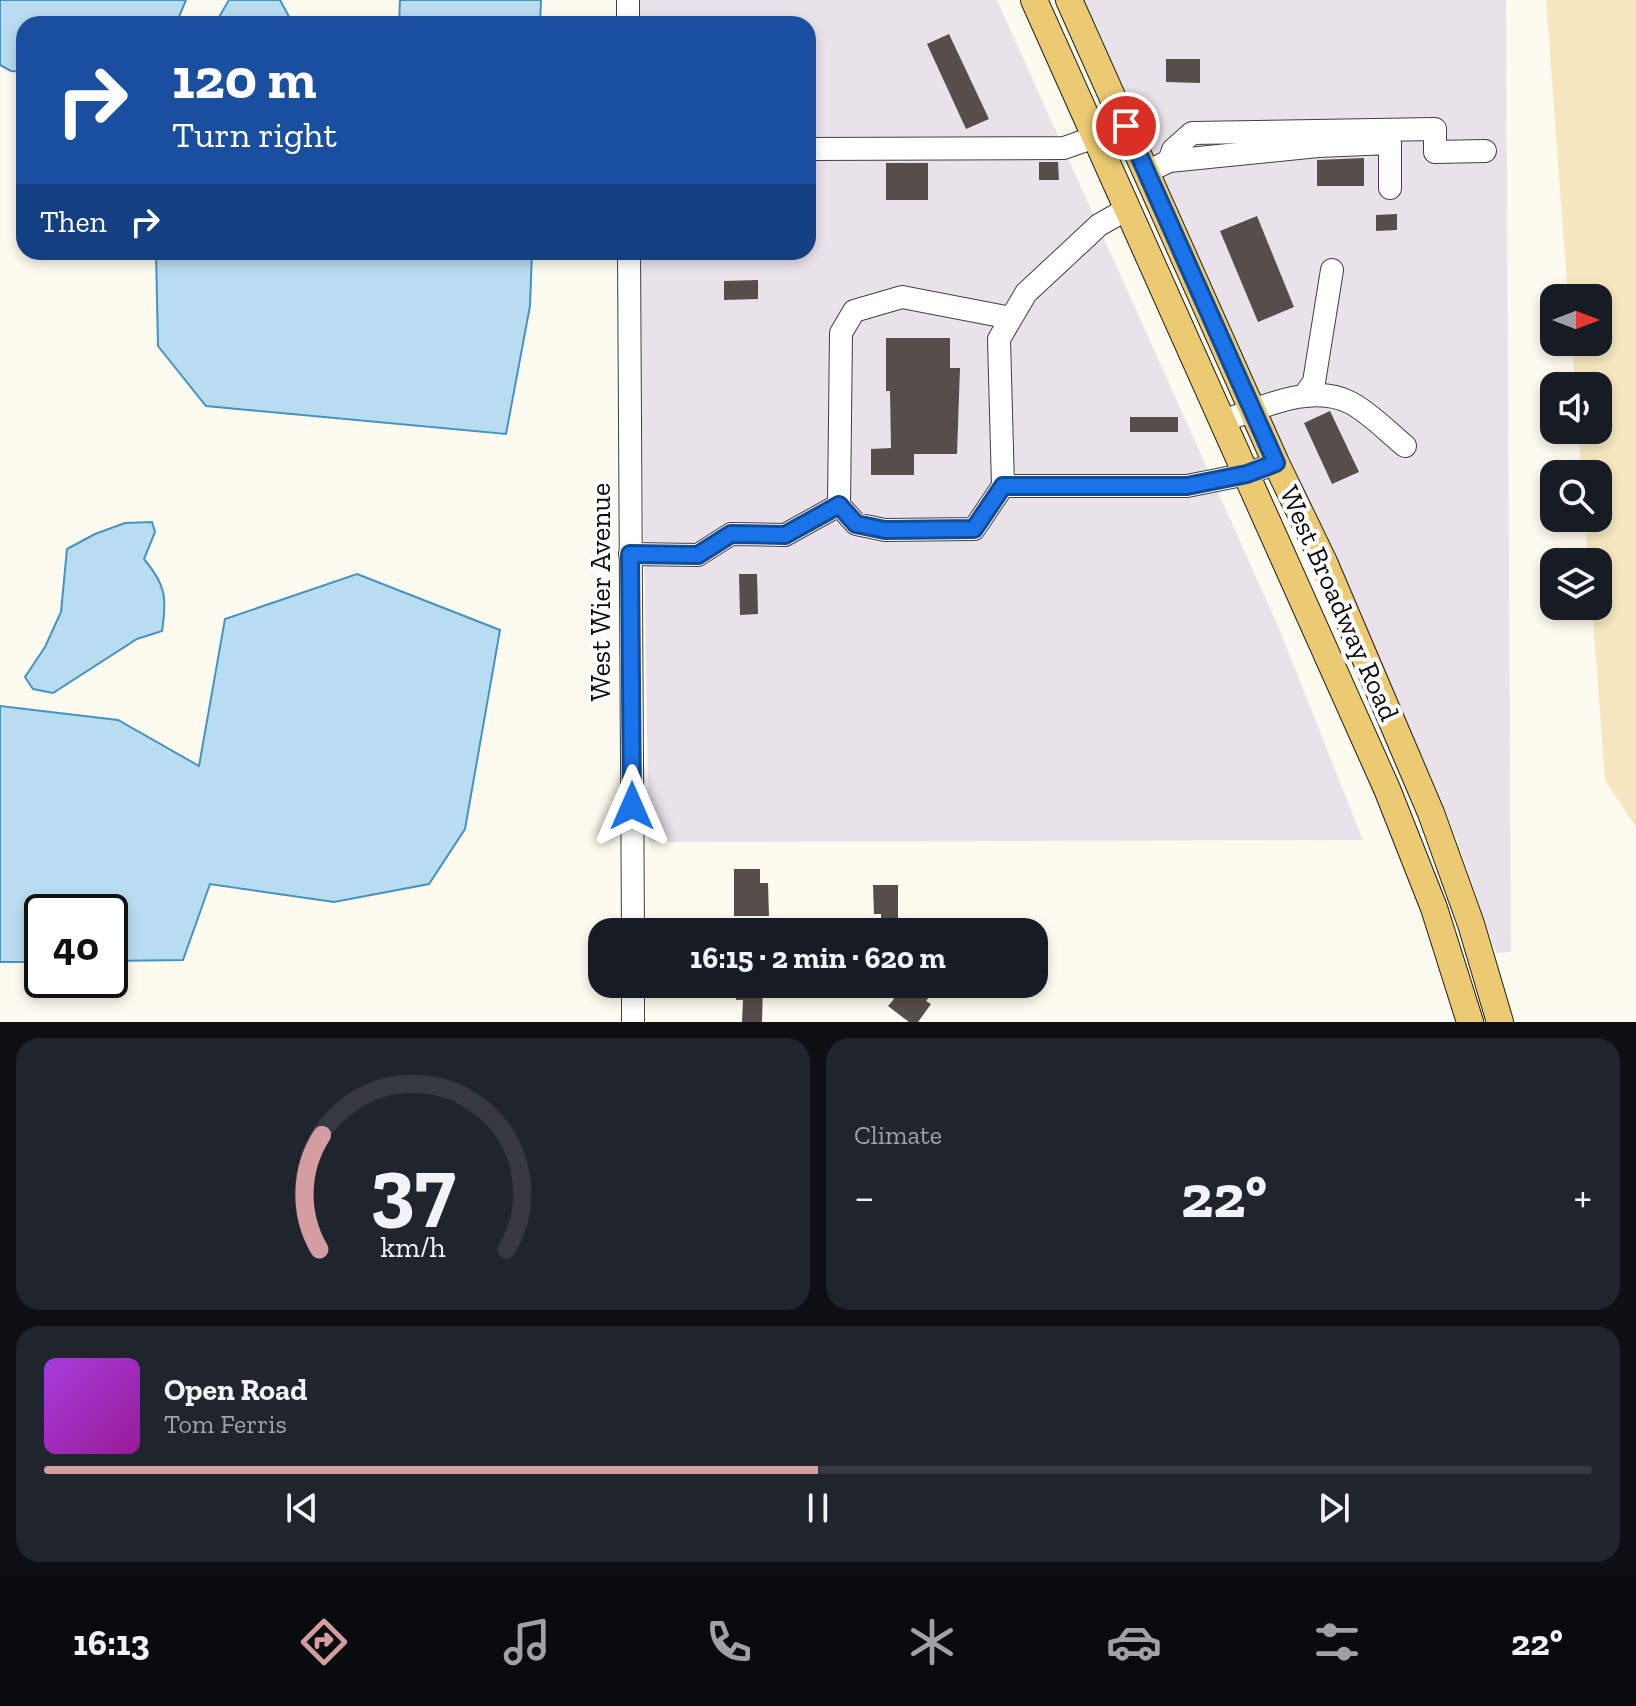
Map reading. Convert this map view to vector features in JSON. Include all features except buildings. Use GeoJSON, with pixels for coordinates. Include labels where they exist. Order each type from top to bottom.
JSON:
{"type":"FeatureCollection","features":[{"type":"Feature","properties":{"kind":"main road","name":"West Broadway Road"},"geometry":{"type":"LineString","coordinates":[[1034,0],[1397,814],[1446,943],[1470,1022]]}},
{"type":"Feature","properties":{"kind":"main road","name":"West Broadway Road"},"geometry":{"type":"LineString","coordinates":[[1069,0],[1126,126],[1158,167],[1254,411],[1324,562],[1426,802],[1471,924],[1500,1022]]}},
{"type":"Feature","properties":{"kind":"main road"},"geometry":{"type":"LineString","coordinates":[[1397,814],[1426,802]]}},
{"type":"Feature","properties":{"kind":"street"},"geometry":{"type":"LineString","coordinates":[[816,149],[1064,148],[1126,126]]}},
{"type":"Feature","properties":{"kind":"street"},"geometry":{"type":"LineString","coordinates":[[1158,167],[1192,133],[1435,129],[1435,152],[1485,151]]}},
{"type":"Feature","properties":{"kind":"street"},"geometry":{"type":"LineString","coordinates":[[1158,167],[1318,146],[1390,143],[1390,188]]}},
{"type":"Feature","properties":{"kind":"street"},"geometry":{"type":"LineString","coordinates":[[1011,318],[902,297],[854,311],[841,333],[839,505],[856,524],[885,530],[974,529],[1003,486],[999,339],[1026,293],[1099,225],[1127,209]]}},
{"type":"Feature","properties":{"kind":"street","name":"West Wier Avenue"},"geometry":{"type":"LineString","coordinates":[[629,260],[633,918]]}},
{"type":"Feature","properties":{"kind":"street"},"geometry":{"type":"LineString","coordinates":[[1304,396],[1314,382],[1332,270]]}},
{"type":"Feature","properties":{"kind":"street"},"geometry":{"type":"LineString","coordinates":[[1223,421],[1304,396],[1328,395],[1351,403],[1405,446]]}},
{"type":"Feature","properties":{"kind":"street"},"geometry":{"type":"LineString","coordinates":[[1003,486],[1187,486],[1247,474],[1276,463]]}},
{"type":"Feature","properties":{"kind":"street"},"geometry":{"type":"LineString","coordinates":[[630,554],[698,555],[731,534],[785,535],[839,505]]}},
{"type":"Feature","properties":{"kind":"street"},"geometry":{"type":"LineString","coordinates":[[633,998],[633,1022]]}},
{"type":"Feature","properties":{"kind":"shaded area"},"geometry":{"type":"Polygon","coordinates":[[[640,0],[997,0],[1278,626],[1363,840],[649,842],[639,260],[816,260],[816,16],[640,16],[640,0]]]}},
{"type":"Feature","properties":{"kind":"shaded area"},"geometry":{"type":"Polygon","coordinates":[[[1084,0],[1506,0],[1511,952],[1496,953],[1438,792],[1084,0]]]}},
{"type":"Feature","properties":{"kind":"sand"},"geometry":{"type":"Polygon","coordinates":[[[1546,0],[1636,0],[1636,827],[1605,780],[1593,620],[1612,620],[1612,548],[1587,548],[1586,532],[1612,532],[1612,460],[1581,460],[1579,444],[1612,444],[1612,372],[1574,372],[1573,356],[1612,356],[1612,284],[1567,284],[1546,0]]]}},
{"type":"Feature","properties":{"kind":"water"},"geometry":{"type":"Polygon","coordinates":[[[0,0],[186,0],[179,16],[16,16],[16,71],[0,65],[0,0]]]}},
{"type":"Feature","properties":{"kind":"water"},"geometry":{"type":"Polygon","coordinates":[[[229,0],[280,0],[289,16],[220,16],[229,0]]]}},
{"type":"Feature","properties":{"kind":"water"},"geometry":{"type":"Polygon","coordinates":[[[400,0],[541,0],[540,16],[399,16],[400,0]]]}},
{"type":"Feature","properties":{"kind":"water"},"geometry":{"type":"Polygon","coordinates":[[[156,260],[532,260],[530,306],[506,434],[206,406],[158,346],[156,260]]]}},
{"type":"Feature","properties":{"kind":"water"},"geometry":{"type":"Polygon","coordinates":[[[152,522],[155,532],[144,559],[163,592],[162,631],[137,639],[53,693],[33,689],[25,677],[45,647],[61,612],[67,549],[125,523],[152,522]]]}},
{"type":"Feature","properties":{"kind":"water"},"geometry":{"type":"Polygon","coordinates":[[[357,574],[500,630],[465,829],[429,884],[334,902],[210,884],[183,960],[128,961],[128,894],[24,894],[24,962],[0,962],[0,706],[118,720],[199,766],[225,619],[357,574]]]}},
{"type":"Feature","properties":{"kind":"route"},"geometry":{"type":"LineString","coordinates":[[632,806],[630,554],[698,555],[731,534],[785,535],[839,505],[856,524],[885,530],[974,529],[1003,486],[1187,486],[1247,474],[1276,463],[1126,126]]}}]}
